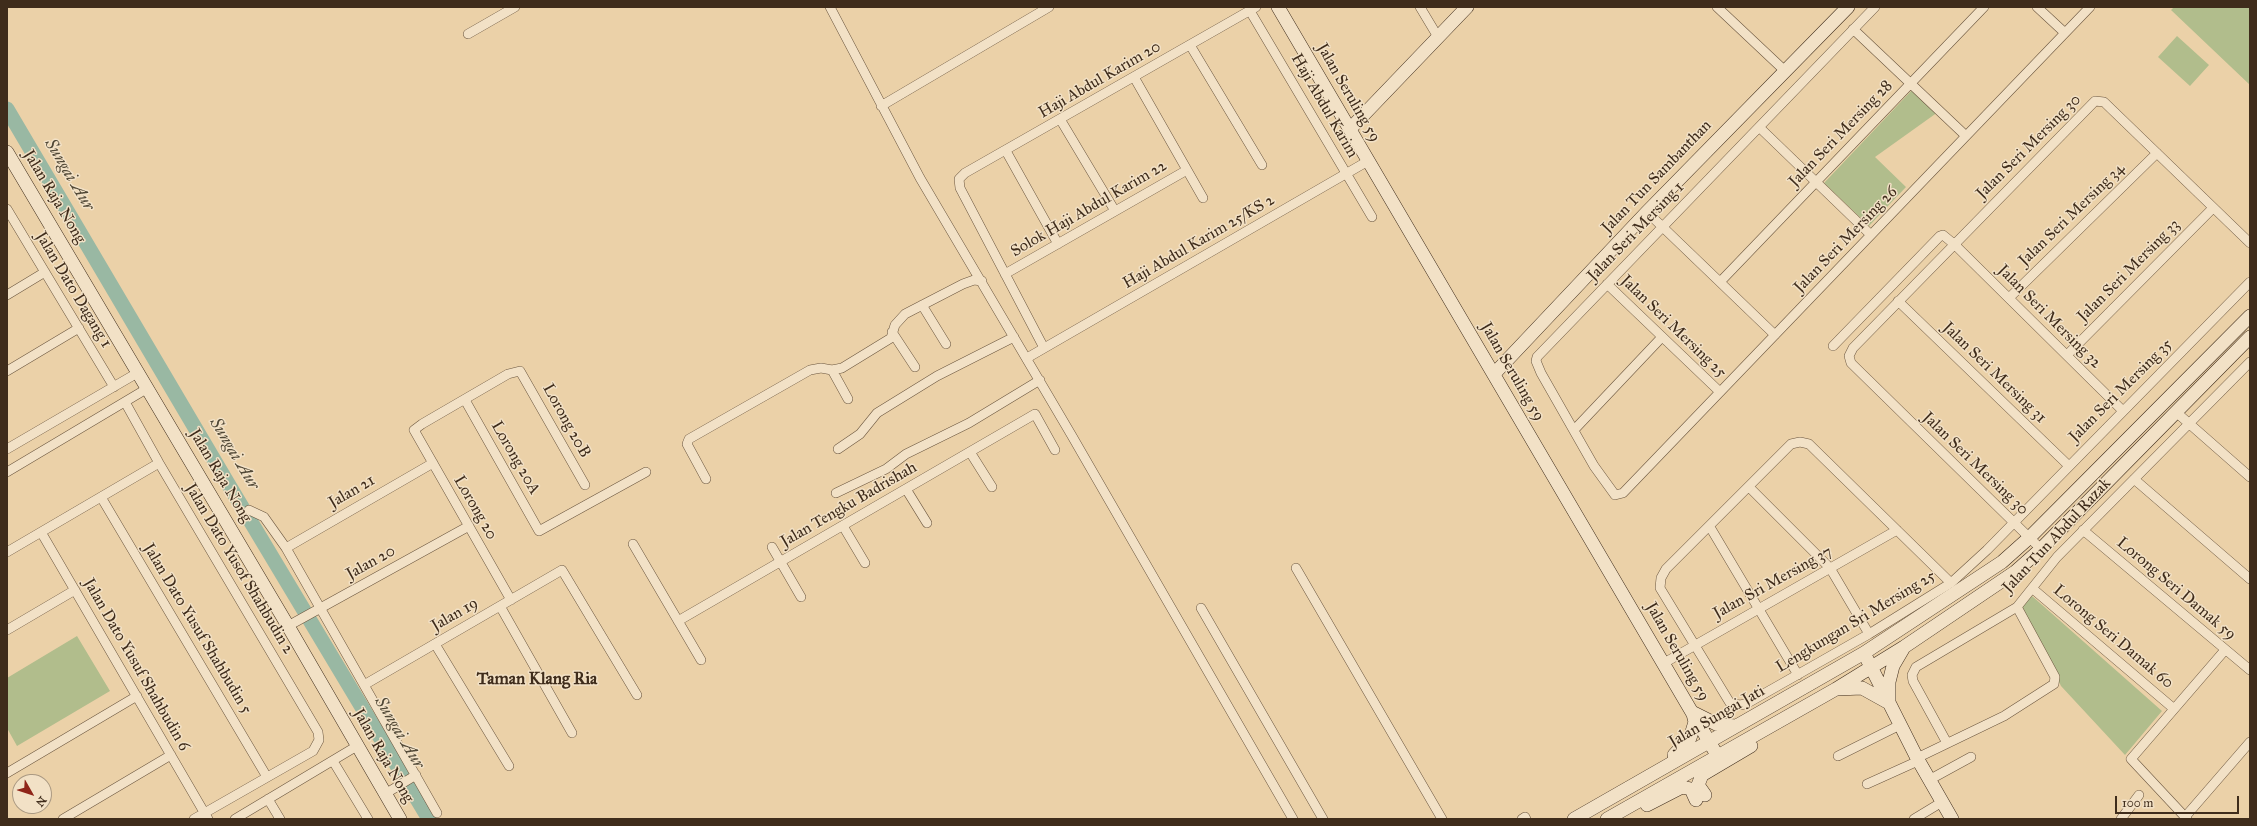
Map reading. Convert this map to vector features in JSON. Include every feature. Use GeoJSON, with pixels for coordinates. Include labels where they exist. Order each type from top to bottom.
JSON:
{"type":"FeatureCollection","features":[{"type":"Feature","properties":{"kind":"main road","name":"Jalan Seruling 59"},"geometry":{"type":"LineString","coordinates":[[1278,7],[1717,755]]}},
{"type":"Feature","properties":{"kind":"main road"},"geometry":{"type":"LineString","coordinates":[[1350,129],[1467,7]]}},
{"type":"Feature","properties":{"kind":"main road","name":"Jalan Tun Sambanthan"},"geometry":{"type":"LineString","coordinates":[[1494,374],[1655,220],[1785,71],[1848,7]]}},
{"type":"Feature","properties":{"kind":"main road","name":"Jalan Raja Nong"},"geometry":{"type":"LineString","coordinates":[[7,152],[148,388],[400,819]]}},
{"type":"Feature","properties":{"kind":"main road","name":"Jalan Tun Abdul Razak"},"geometry":{"type":"LineString","coordinates":[[1864,652],[2002,562],[2030,537],[2250,316]]}},
{"type":"Feature","properties":{"kind":"main road"},"geometry":{"type":"LineString","coordinates":[[2224,342],[2232,344],[2250,336]]}},
{"type":"Feature","properties":{"kind":"main road","name":"Jalan Tun Abdul Razak"},"geometry":{"type":"LineString","coordinates":[[1872,667],[2015,572],[2041,549],[2250,336]]}},
{"type":"Feature","properties":{"kind":"main road"},"geometry":{"type":"LineString","coordinates":[[1904,647],[1893,666],[1889,682],[1889,704],[1894,729],[1914,762],[1929,780],[1937,806],[1952,819]]}},
{"type":"Feature","properties":{"kind":"main road"},"geometry":{"type":"LineString","coordinates":[[1864,652],[1889,704]]}},
{"type":"Feature","properties":{"kind":"main road","name":"Jalan Sungai Jati"},"geometry":{"type":"LineString","coordinates":[[1574,819],[1864,652]]}},
{"type":"Feature","properties":{"kind":"main road","name":"Jalan Sungai Jati"},"geometry":{"type":"LineString","coordinates":[[1607,819],[1872,667]]}},
{"type":"Feature","properties":{"kind":"main road"},"geometry":{"type":"LineString","coordinates":[[1836,689],[1862,688],[1889,704]]}},
{"type":"Feature","properties":{"kind":"main road"},"geometry":{"type":"LineString","coordinates":[[1692,712],[1716,724],[1735,726]]}},
{"type":"Feature","properties":{"kind":"main road"},"geometry":{"type":"LineString","coordinates":[[1653,773],[1686,745],[1695,722],[1692,712]]}},
{"type":"Feature","properties":{"kind":"main road"},"geometry":{"type":"LineString","coordinates":[[1625,808],[1641,808],[1682,787],[1691,790],[1701,798],[1698,784],[1702,776],[1758,742],[1768,728]]}},
{"type":"Feature","properties":{"kind":"street"},"geometry":{"type":"LineString","coordinates":[[468,34],[515,7]]}},
{"type":"Feature","properties":{"kind":"street"},"geometry":{"type":"LineString","coordinates":[[830,7],[881,106],[1293,819]]}},
{"type":"Feature","properties":{"kind":"street"},"geometry":{"type":"LineString","coordinates":[[881,106],[1049,7]]}},
{"type":"Feature","properties":{"kind":"street"},"geometry":{"type":"LineString","coordinates":[[1420,7],[1438,37]]}},
{"type":"Feature","properties":{"kind":"street","name":"Jalan Seri Mersing 1"},"geometry":{"type":"LineString","coordinates":[[1622,493],[1615,495],[1610,492],[1541,373],[1536,362],[1536,357],[1606,284],[1655,220],[1759,127],[1875,7]]}},
{"type":"Feature","properties":{"kind":"street","name":"Jalan Seri Mersing 28"},"geometry":{"type":"LineString","coordinates":[[1720,282],[1984,7]]}},
{"type":"Feature","properties":{"kind":"street"},"geometry":{"type":"LineString","coordinates":[[2037,7],[2065,33]]}},
{"type":"Feature","properties":{"kind":"street","name":"Jalan Seri Mersing 26"},"geometry":{"type":"LineString","coordinates":[[1622,493],[2090,7]]}},
{"type":"Feature","properties":{"kind":"street"},"geometry":{"type":"LineString","coordinates":[[1721,8],[1785,71]]}},
{"type":"Feature","properties":{"kind":"street","name":"Haji Abdul Karim 20"},"geometry":{"type":"LineString","coordinates":[[1005,274],[960,188],[959,179],[965,173],[1253,9]]}},
{"type":"Feature","properties":{"kind":"street","name":"Haji Abdul Karim"},"geometry":{"type":"LineString","coordinates":[[1253,9],[1346,174],[1372,217]]}},
{"type":"Feature","properties":{"kind":"street"},"geometry":{"type":"LineString","coordinates":[[1853,29],[1966,136]]}},
{"type":"Feature","properties":{"kind":"street"},"geometry":{"type":"LineString","coordinates":[[1190,45],[1262,165]]}},
{"type":"Feature","properties":{"kind":"street"},"geometry":{"type":"LineString","coordinates":[[1134,77],[1203,198]]}},
{"type":"Feature","properties":{"kind":"street","name":"Jalan Seri Mersing 30"},"geometry":{"type":"LineString","coordinates":[[2041,549],[1849,360],[1853,348],[2095,101],[2104,102],[2250,243]]}},
{"type":"Feature","properties":{"kind":"street"},"geometry":{"type":"LineString","coordinates":[[1060,120],[1115,211]]}},
{"type":"Feature","properties":{"kind":"street"},"geometry":{"type":"LineString","coordinates":[[1759,127],[1871,235]]}},
{"type":"Feature","properties":{"kind":"street"},"geometry":{"type":"LineString","coordinates":[[1006,151],[1058,244]]}},
{"type":"Feature","properties":{"kind":"street","name":"Jalan Seri Mersing 34"},"geometry":{"type":"LineString","coordinates":[[2009,298],[2157,153]]}},
{"type":"Feature","properties":{"kind":"street","name":"Haji Abdul Karim 25/KS 2"},"geometry":{"type":"LineString","coordinates":[[1027,358],[1368,161]]}},
{"type":"Feature","properties":{"kind":"street","name":"Solok Haji Abdul Karim 22"},"geometry":{"type":"LineString","coordinates":[[1005,274],[1187,170]]}},
{"type":"Feature","properties":{"kind":"street","name":"Jalan Seri Mersing 33"},"geometry":{"type":"LineString","coordinates":[[2067,355],[2213,208]]}},
{"type":"Feature","properties":{"kind":"street","name":"Jalan Dato Dagang 1"},"geometry":{"type":"LineString","coordinates":[[7,209],[114,387]]}},
{"type":"Feature","properties":{"kind":"street"},"geometry":{"type":"LineString","coordinates":[[1655,220],[1775,335]]}},
{"type":"Feature","properties":{"kind":"street"},"geometry":{"type":"LineString","coordinates":[[1833,346],[1940,236],[1946,237],[1954,244]]}},
{"type":"Feature","properties":{"kind":"street","name":"Jalan Seri Mersing 32"},"geometry":{"type":"LineString","coordinates":[[1954,244],[2123,411]]}},
{"type":"Feature","properties":{"kind":"street"},"geometry":{"type":"LineString","coordinates":[[7,295],[45,272]]}},
{"type":"Feature","properties":{"kind":"street"},"geometry":{"type":"LineString","coordinates":[[1005,274],[1044,348]]}},
{"type":"Feature","properties":{"kind":"street"},"geometry":{"type":"LineString","coordinates":[[706,480],[687,444],[690,440],[810,370],[821,368],[832,370],[842,368],[891,338],[895,325],[905,314],[963,284],[974,280],[982,281]]}},
{"type":"Feature","properties":{"kind":"street","name":"Jalan Seri Mersing 35"},"geometry":{"type":"LineString","coordinates":[[2014,522],[2250,282]]}},
{"type":"Feature","properties":{"kind":"street","name":"Jalan Seri Mersing 25"},"geometry":{"type":"LineString","coordinates":[[1606,284],[1720,392]]}},
{"type":"Feature","properties":{"kind":"street","name":"Jalan Seri Mersing 31"},"geometry":{"type":"LineString","coordinates":[[1898,301],[2069,466]]}},
{"type":"Feature","properties":{"kind":"street"},"geometry":{"type":"LineString","coordinates":[[922,305],[946,344]]}},
{"type":"Feature","properties":{"kind":"street"},"geometry":{"type":"LineString","coordinates":[[7,371],[79,328]]}},
{"type":"Feature","properties":{"kind":"street"},"geometry":{"type":"LineString","coordinates":[[892,332],[915,367]]}},
{"type":"Feature","properties":{"kind":"street"},"geometry":{"type":"LineString","coordinates":[[838,449],[860,434],[877,414],[938,376],[1014,337]]}},
{"type":"Feature","properties":{"kind":"street"},"geometry":{"type":"LineString","coordinates":[[1574,430],[1662,337]]}},
{"type":"Feature","properties":{"kind":"street","name":"Jalan Tun Abdul Razak"},"geometry":{"type":"LineString","coordinates":[[1947,743],[1913,680],[1916,667],[2017,607],[2033,589],[2057,557],[2250,362]]}},
{"type":"Feature","properties":{"kind":"street"},"geometry":{"type":"LineString","coordinates":[[832,370],[848,399]]}},
{"type":"Feature","properties":{"kind":"street","name":"Lorong 20B"},"geometry":{"type":"LineString","coordinates":[[465,400],[508,374],[520,371],[585,485]]}},
{"type":"Feature","properties":{"kind":"street"},"geometry":{"type":"LineString","coordinates":[[7,449],[138,372]]}},
{"type":"Feature","properties":{"kind":"street"},"geometry":{"type":"LineString","coordinates":[[836,493],[886,469],[906,454],[969,423],[1040,380]]}},
{"type":"Feature","properties":{"kind":"street"},"geometry":{"type":"LineString","coordinates":[[7,472],[148,388]]}},
{"type":"Feature","properties":{"kind":"street","name":"Lorong 20"},"geometry":{"type":"LineString","coordinates":[[465,400],[414,430],[511,600]]}},
{"type":"Feature","properties":{"kind":"street","name":"Lorong 20A"},"geometry":{"type":"LineString","coordinates":[[465,400],[539,532],[646,472]]}},
{"type":"Feature","properties":{"kind":"street","name":"Jalan Dato Yusof Shahbudin 2"},"geometry":{"type":"LineString","coordinates":[[125,402],[159,463],[318,732],[319,740],[313,751],[267,777]]}},
{"type":"Feature","properties":{"kind":"street"},"geometry":{"type":"LineString","coordinates":[[2176,412],[2250,477]]}},
{"type":"Feature","properties":{"kind":"street","name":"Jalan Tengku Badrishah"},"geometry":{"type":"LineString","coordinates":[[678,621],[1035,414],[1055,450]]}},
{"type":"Feature","properties":{"kind":"street","name":"Lengkungan Sri Mersing 25"},"geometry":{"type":"LineString","coordinates":[[1951,583],[1809,444],[1800,442],[1791,444],[1710,527],[1666,569],[1661,578],[1660,588],[1730,703],[1746,704],[1939,592],[1951,583],[2014,522]]}},
{"type":"Feature","properties":{"kind":"street"},"geometry":{"type":"LineString","coordinates":[[970,452],[992,487]]}},
{"type":"Feature","properties":{"kind":"street"},"geometry":{"type":"LineString","coordinates":[[7,552],[159,463]]}},
{"type":"Feature","properties":{"kind":"street","name":"Jalan 21"},"geometry":{"type":"LineString","coordinates":[[286,548],[432,463]]}},
{"type":"Feature","properties":{"kind":"street"},"geometry":{"type":"LineString","coordinates":[[2134,479],[2250,579]]}},
{"type":"Feature","properties":{"kind":"street"},"geometry":{"type":"LineString","coordinates":[[1749,487],[1830,568],[1869,634]]}},
{"type":"Feature","properties":{"kind":"street"},"geometry":{"type":"LineString","coordinates":[[906,489],[927,523]]}},
{"type":"Feature","properties":{"kind":"street","name":"Jalan Dato Yusuf Shahbudin 5"},"geometry":{"type":"LineString","coordinates":[[101,497],[267,777]]}},
{"type":"Feature","properties":{"kind":"street"},"geometry":{"type":"LineString","coordinates":[[249,510],[264,517],[286,548],[364,685],[409,779],[437,813]]}},
{"type":"Feature","properties":{"kind":"street","name":"Jalan 20"},"geometry":{"type":"LineString","coordinates":[[288,626],[468,526]]}},
{"type":"Feature","properties":{"kind":"street"},"geometry":{"type":"LineString","coordinates":[[843,526],[865,563]]}},
{"type":"Feature","properties":{"kind":"street"},"geometry":{"type":"LineString","coordinates":[[1710,527],[1798,675]]}},
{"type":"Feature","properties":{"kind":"street","name":"Jalan Sri Mersing 37"},"geometry":{"type":"LineString","coordinates":[[1664,663],[1897,530]]}},
{"type":"Feature","properties":{"kind":"street","name":"Lorong Seri Damak 59"},"geometry":{"type":"LineString","coordinates":[[2083,530],[2250,670]]}},
{"type":"Feature","properties":{"kind":"street","name":"Jalan Dato Yusuf Shahbudin 6"},"geometry":{"type":"LineString","coordinates":[[41,532],[207,816]]}},
{"type":"Feature","properties":{"kind":"street"},"geometry":{"type":"LineString","coordinates":[[632,544],[701,660]]}},
{"type":"Feature","properties":{"kind":"street"},"geometry":{"type":"LineString","coordinates":[[772,546],[801,598]]}},
{"type":"Feature","properties":{"kind":"street"},"geometry":{"type":"LineString","coordinates":[[1296,568],[1442,819]]}},
{"type":"Feature","properties":{"kind":"street","name":"Jalan 19"},"geometry":{"type":"LineString","coordinates":[[364,685],[562,570],[637,696]]}},
{"type":"Feature","properties":{"kind":"street","name":"Lorong Seri Damak 60"},"geometry":{"type":"LineString","coordinates":[[2033,589],[2173,708]]}},
{"type":"Feature","properties":{"kind":"street"},"geometry":{"type":"LineString","coordinates":[[7,630],[74,590]]}},
{"type":"Feature","properties":{"kind":"street"},"geometry":{"type":"LineString","coordinates":[[500,606],[572,733]]}},
{"type":"Feature","properties":{"kind":"street"},"geometry":{"type":"LineString","coordinates":[[1867,784],[2004,716],[2054,684],[2054,677],[2017,607]]}},
{"type":"Feature","properties":{"kind":"street"},"geometry":{"type":"LineString","coordinates":[[1202,608],[1323,819]]}},
{"type":"Feature","properties":{"kind":"street"},"geometry":{"type":"LineString","coordinates":[[435,644],[508,766]]}},
{"type":"Feature","properties":{"kind":"street"},"geometry":{"type":"LineString","coordinates":[[2225,650],[2135,752],[2131,761],[2186,818],[2250,742]]}},
{"type":"Feature","properties":{"kind":"street"},"geometry":{"type":"LineString","coordinates":[[7,773],[137,696]]}},
{"type":"Feature","properties":{"kind":"street"},"geometry":{"type":"LineString","coordinates":[[1838,756],[1894,729]]}},
{"type":"Feature","properties":{"kind":"street"},"geometry":{"type":"LineString","coordinates":[[234,819],[357,746]]}},
{"type":"Feature","properties":{"kind":"street"},"geometry":{"type":"LineString","coordinates":[[63,819],[171,755]]}},
{"type":"Feature","properties":{"kind":"street"},"geometry":{"type":"LineString","coordinates":[[1929,780],[1971,757]]}},
{"type":"Feature","properties":{"kind":"street"},"geometry":{"type":"LineString","coordinates":[[333,760],[368,819]]}},
{"type":"Feature","properties":{"kind":"street"},"geometry":{"type":"LineString","coordinates":[[194,819],[207,816],[267,777]]}},
{"type":"Feature","properties":{"kind":"street"},"geometry":{"type":"LineString","coordinates":[[385,794],[409,779]]}},
{"type":"Feature","properties":{"kind":"street"},"geometry":{"type":"LineString","coordinates":[[2121,819],[2139,795]]}},
{"type":"Feature","properties":{"kind":"street"},"geometry":{"type":"LineString","coordinates":[[268,799],[280,819]]}},
{"type":"Feature","properties":{"kind":"street"},"geometry":{"type":"LineString","coordinates":[[1914,819],[1937,806]]}},
{"type":"Feature","properties":{"kind":"green space"},"geometry":{"type":"Polygon","coordinates":[[[2174,7],[2250,7],[2250,85],[2171,10],[2174,7]]]}},
{"type":"Feature","properties":{"kind":"green space"},"geometry":{"type":"Polygon","coordinates":[[[2177,36],[2209,65],[2190,86],[2158,57],[2177,36]]]}},
{"type":"Feature","properties":{"kind":"green space"},"geometry":{"type":"Polygon","coordinates":[[[1913,89],[1938,112],[1875,157],[1906,187],[1869,226],[1824,183],[1913,89]]]}},
{"type":"Feature","properties":{"kind":"green space"},"geometry":{"type":"Polygon","coordinates":[[[2032,596],[2162,711],[2125,755],[2061,686],[2022,607],[2032,596]]]}},
{"type":"Feature","properties":{"kind":"green space"},"geometry":{"type":"Polygon","coordinates":[[[77,636],[110,691],[17,746],[7,728],[7,678],[77,636]]]}},
{"type":"Feature","properties":{"kind":"waterway","name":"Sungai Aur"},"geometry":{"type":"LineString","coordinates":[[7,109],[230,487],[429,819]]}},
{"type":"Feature","properties":{"kind":"district","name":"Taman Klang Ria"},"geometry":{"type":"Point","coordinates":[537,680]}}]}
